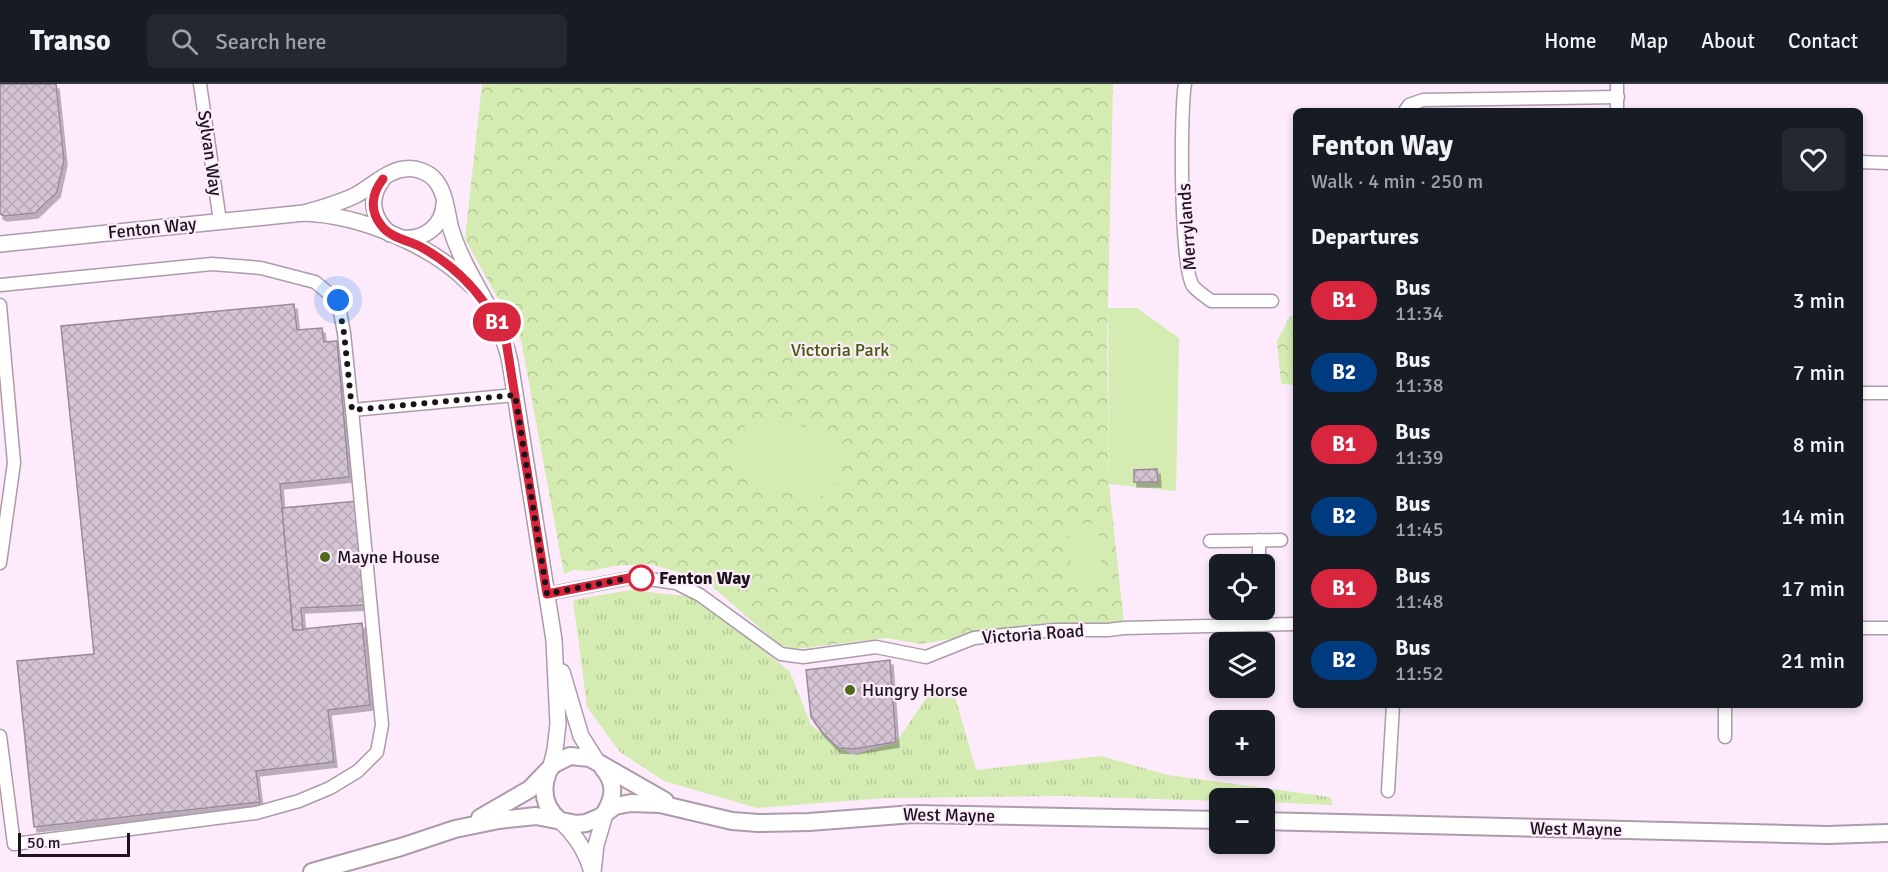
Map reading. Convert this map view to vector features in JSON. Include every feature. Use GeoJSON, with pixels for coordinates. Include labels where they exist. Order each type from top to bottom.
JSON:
{"type":"FeatureCollection","features":[{"type":"Feature","properties":{"kind":"main road","name":"West Mayne"},"geometry":{"type":"LineString","coordinates":[[312,872],[401,847],[455,829],[493,812],[530,789],[561,759],[570,756],[580,756],[598,763],[645,791],[680,808]]}},
{"type":"Feature","properties":{"kind":"main road"},"geometry":{"type":"LineString","coordinates":[[598,763],[610,776],[613,785],[611,801],[606,811]]}},
{"type":"Feature","properties":{"kind":"main road"},"geometry":{"type":"LineString","coordinates":[[550,770],[545,780],[545,801],[559,820]]}},
{"type":"Feature","properties":{"kind":"main road","name":"West Mayne"},"geometry":{"type":"LineString","coordinates":[[455,829],[521,816],[577,824],[586,823],[600,817],[615,806],[631,803],[660,804],[732,821],[776,824],[914,813],[1209,820]]}},
{"type":"Feature","properties":{"kind":"main road","name":"West Mayne"},"geometry":{"type":"LineString","coordinates":[[1275,821],[1827,835],[1888,833]]}},
{"type":"Feature","properties":{"kind":"street","name":"Sylvan Way"},"geometry":{"type":"LineString","coordinates":[[200,84],[220,221]]}},
{"type":"Feature","properties":{"kind":"street","name":"Merrylands"},"geometry":{"type":"LineString","coordinates":[[1185,84],[1182,98],[1182,153],[1185,251],[1192,285],[1210,301],[1272,300]]}},
{"type":"Feature","properties":{"kind":"street"},"geometry":{"type":"LineString","coordinates":[[1617,84],[1617,108]]}},
{"type":"Feature","properties":{"kind":"street"},"geometry":{"type":"LineString","coordinates":[[1407,108],[1423,100],[1618,97]]}},
{"type":"Feature","properties":{"kind":"street"},"geometry":{"type":"LineString","coordinates":[[1863,162],[1888,163]]}},
{"type":"Feature","properties":{"kind":"street","name":"Fenton Way"},"geometry":{"type":"LineString","coordinates":[[304,213],[353,197],[393,172],[404,168],[416,169],[434,179],[443,195],[455,242],[506,341],[554,640],[558,724],[550,770]]}},
{"type":"Feature","properties":{"kind":"street"},"geometry":{"type":"LineString","coordinates":[[383,179],[374,196],[373,208],[382,227],[396,236],[411,239],[423,236],[436,226],[442,215],[443,195]]}},
{"type":"Feature","properties":{"kind":"street","name":"Fenton Way"},"geometry":{"type":"LineString","coordinates":[[0,244],[304,213],[324,214],[396,236],[431,253],[446,263],[480,294]]}},
{"type":"Feature","properties":{"kind":"street"},"geometry":{"type":"LineString","coordinates":[[0,285],[212,264],[261,268],[315,282],[338,300],[352,410],[382,725],[376,752],[358,771],[330,788],[309,797],[256,813],[14,844],[0,736]]}},
{"type":"Feature","properties":{"kind":"street"},"geometry":{"type":"LineString","coordinates":[[0,305],[14,463],[0,563]]}},
{"type":"Feature","properties":{"kind":"street"},"geometry":{"type":"LineString","coordinates":[[1863,393],[1888,393]]}},
{"type":"Feature","properties":{"kind":"street"},"geometry":{"type":"LineString","coordinates":[[352,410],[515,395]]}},
{"type":"Feature","properties":{"kind":"street"},"geometry":{"type":"LineString","coordinates":[[1259,540],[1259,554]]}},
{"type":"Feature","properties":{"kind":"street"},"geometry":{"type":"LineString","coordinates":[[1210,541],[1281,540]]}},
{"type":"Feature","properties":{"kind":"street","name":"Victoria Road"},"geometry":{"type":"LineString","coordinates":[[547,594],[634,577],[675,583],[700,595],[781,654],[803,657],[876,647],[927,657],[974,638],[1055,630],[1293,624]]}},
{"type":"Feature","properties":{"kind":"street"},"geometry":{"type":"LineString","coordinates":[[1863,628],[1888,628]]}},
{"type":"Feature","properties":{"kind":"street","name":"Fenton Way"},"geometry":{"type":"LineString","coordinates":[[554,640],[581,736],[598,763]]}},
{"type":"Feature","properties":{"kind":"street"},"geometry":{"type":"LineString","coordinates":[[1388,791],[1393,708]]}},
{"type":"Feature","properties":{"kind":"street"},"geometry":{"type":"LineString","coordinates":[[1725,708],[1725,737]]}},
{"type":"Feature","properties":{"kind":"street"},"geometry":{"type":"LineString","coordinates":[[593,872],[596,845],[606,811]]}},
{"type":"Feature","properties":{"kind":"street"},"geometry":{"type":"LineString","coordinates":[[559,820],[579,842],[593,872]]}},
{"type":"Feature","properties":{"kind":"green space","name":"Victoria Park"},"geometry":{"type":"Polygon","coordinates":[[[482,84],[1113,84],[1107,346],[1109,484],[1124,623],[961,637],[921,644],[886,638],[796,649],[779,645],[704,579],[649,564],[613,566],[591,571],[573,570],[564,574],[521,340],[465,239],[482,84]]]}},
{"type":"Feature","properties":{"kind":"green space"},"geometry":{"type":"Polygon","coordinates":[[[1108,308],[1137,308],[1179,338],[1176,491],[1109,484],[1108,308]]]}},
{"type":"Feature","properties":{"kind":"green space"},"geometry":{"type":"Polygon","coordinates":[[[1290,316],[1293,316],[1293,385],[1281,384],[1277,341],[1290,316]]]}},
{"type":"Feature","properties":{"kind":"green space"},"geometry":{"type":"Polygon","coordinates":[[[766,418],[822,432],[836,443],[843,463],[837,483],[830,491],[820,497],[809,498],[747,481],[734,461],[732,452],[734,442],[745,427],[754,421],[766,418]]]}},
{"type":"Feature","properties":{"kind":"green space"},"geometry":{"type":"Polygon","coordinates":[[[1098,523],[1102,579],[1072,581],[1068,525],[1098,523]]]}},
{"type":"Feature","properties":{"kind":"green space"},"geometry":{"type":"Polygon","coordinates":[[[631,590],[694,597],[790,672],[811,725],[852,755],[896,742],[928,696],[955,697],[976,770],[1101,756],[1168,775],[1264,788],[1209,788],[1209,801],[1063,796],[886,798],[757,808],[664,781],[620,752],[587,707],[573,600],[631,590]]]}},
{"type":"Feature","properties":{"kind":"green space"},"geometry":{"type":"Polygon","coordinates":[[[1275,790],[1330,797],[1333,805],[1275,802],[1275,790]]]}},
{"type":"Feature","properties":{"kind":"building"},"geometry":{"type":"Polygon","coordinates":[[[0,84],[56,84],[64,160],[57,192],[35,213],[4,216],[0,214],[0,84]]]}},
{"type":"Feature","properties":{"kind":"building"},"geometry":{"type":"Polygon","coordinates":[[[294,304],[297,330],[322,328],[324,342],[337,341],[349,477],[280,484],[293,630],[362,623],[370,705],[328,710],[334,762],[256,771],[260,802],[34,827],[17,661],[94,654],[61,326],[294,304]]]}},
{"type":"Feature","properties":{"kind":"building"},"geometry":{"type":"Polygon","coordinates":[[[1157,469],[1158,482],[1134,482],[1134,470],[1157,469]]]}},
{"type":"Feature","properties":{"kind":"building","name":"Mayne House"},"geometry":{"type":"Polygon","coordinates":[[[358,501],[368,605],[301,608],[303,630],[293,630],[282,508],[358,501]]]}},
{"type":"Feature","properties":{"kind":"building","name":"Hungry Horse"},"geometry":{"type":"Polygon","coordinates":[[[890,660],[896,742],[854,749],[838,748],[811,717],[806,670],[890,660]]]}},
{"type":"Feature","properties":{"kind":"bus line","name":"B1"},"geometry":{"type":"LineString","coordinates":[[383,179],[374,196],[373,208],[382,227],[390,234],[431,253],[467,280],[480,294],[496,319],[506,341],[547,594],[634,577],[650,578]]}},
{"type":"Feature","properties":{"kind":"place","name":"Mayne House"},"geometry":{"type":"Point","coordinates":[325,557]}},
{"type":"Feature","properties":{"kind":"place","name":"Fenton Way"},"geometry":{"type":"Point","coordinates":[641,578]}},
{"type":"Feature","properties":{"kind":"place","name":"Hungry Horse"},"geometry":{"type":"Point","coordinates":[850,690]}},
{"type":"Feature","properties":{"kind":"route"},"geometry":{"type":"LineString","coordinates":[[338,300],[352,410],[515,395],[547,594],[634,577],[641,578]]}}]}
